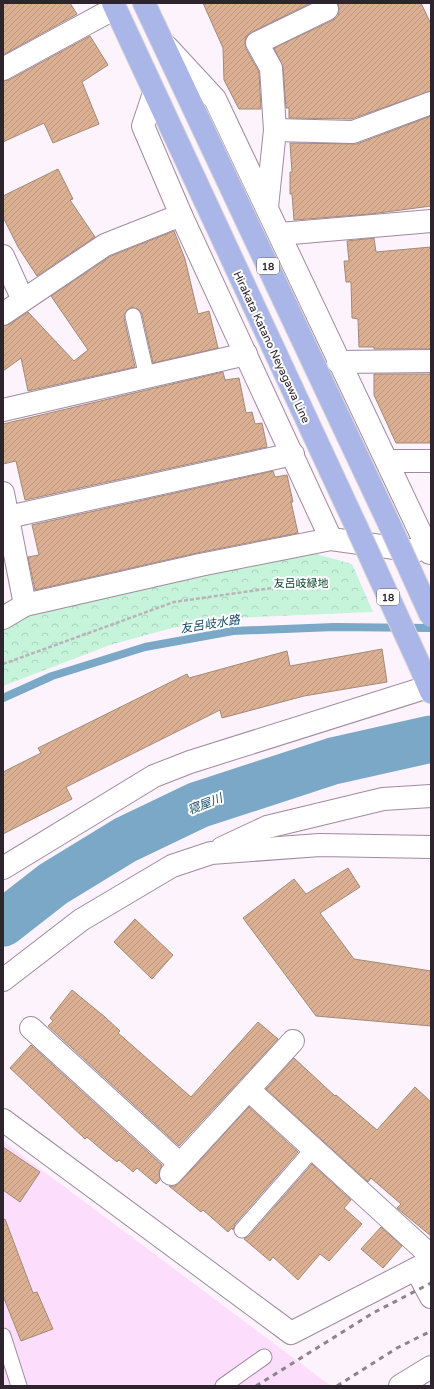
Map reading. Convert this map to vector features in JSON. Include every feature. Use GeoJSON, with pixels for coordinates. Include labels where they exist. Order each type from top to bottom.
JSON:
{"type":"FeatureCollection","features":[{"type":"Feature","properties":{"kind":"main road","name":"18"},"geometry":{"type":"LineString","coordinates":[[144,3],[431,616]]}},
{"type":"Feature","properties":{"kind":"main road","name":"Hirakata Katano Neyagawa Line"},"geometry":{"type":"LineString","coordinates":[[114,5],[430,688]]}},
{"type":"Feature","properties":{"kind":"street"},"geometry":{"type":"LineString","coordinates":[[6,60],[114,5]]}},
{"type":"Feature","properties":{"kind":"street"},"geometry":{"type":"LineString","coordinates":[[267,208],[275,130],[271,68],[257,43],[329,13]]}},
{"type":"Feature","properties":{"kind":"street"},"geometry":{"type":"LineString","coordinates":[[164,43],[215,99],[280,234],[338,362],[430,553]]}},
{"type":"Feature","properties":{"kind":"street"},"geometry":{"type":"LineString","coordinates":[[154,93],[142,126],[181,215],[293,454],[331,539]]}},
{"type":"Feature","properties":{"kind":"street"},"geometry":{"type":"LineString","coordinates":[[275,130],[353,132],[431,103]]}},
{"type":"Feature","properties":{"kind":"street"},"geometry":{"type":"LineString","coordinates":[[3,314],[105,245],[181,215]]}},
{"type":"Feature","properties":{"kind":"street"},"geometry":{"type":"LineString","coordinates":[[280,234],[431,221]]}},
{"type":"Feature","properties":{"kind":"street"},"geometry":{"type":"LineString","coordinates":[[3,256],[23,300]]}},
{"type":"Feature","properties":{"kind":"street"},"geometry":{"type":"LineString","coordinates":[[3,410],[246,354]]}},
{"type":"Feature","properties":{"kind":"street"},"geometry":{"type":"LineString","coordinates":[[338,362],[431,361]]}},
{"type":"Feature","properties":{"kind":"street"},"geometry":{"type":"LineString","coordinates":[[8,517],[293,454]]}},
{"type":"Feature","properties":{"kind":"street"},"geometry":{"type":"LineString","coordinates":[[387,461],[431,461]]}},
{"type":"Feature","properties":{"kind":"street"},"geometry":{"type":"LineString","coordinates":[[3,493],[25,605]]}},
{"type":"Feature","properties":{"kind":"street"},"geometry":{"type":"LineString","coordinates":[[3,618],[25,605],[200,565],[331,539],[430,553]]}},
{"type":"Feature","properties":{"kind":"street"},"geometry":{"type":"LineString","coordinates":[[3,868],[154,776],[190,762],[430,688]]}},
{"type":"Feature","properties":{"kind":"street"},"geometry":{"type":"LineString","coordinates":[[3,980],[81,920],[172,866],[211,853],[267,827],[383,799],[431,796]]}},
{"type":"Feature","properties":{"kind":"street"},"geometry":{"type":"LineString","coordinates":[[211,853],[320,845],[431,847]]}},
{"type":"Feature","properties":{"kind":"street"},"geometry":{"type":"LineString","coordinates":[[31,1028],[176,1170],[293,1042]]}},
{"type":"Feature","properties":{"kind":"street"},"geometry":{"type":"LineString","coordinates":[[249,1090],[313,1149],[426,1262],[431,1297]]}},
{"type":"Feature","properties":{"kind":"street"},"geometry":{"type":"LineString","coordinates":[[3,1120],[292,1333],[426,1262]]}},
{"type":"Feature","properties":{"kind":"street"},"geometry":{"type":"LineString","coordinates":[[400,1386],[431,1367]]}},
{"type":"Feature","properties":{"kind":"lane"},"geometry":{"type":"LineString","coordinates":[[133,316],[147,377]]}},
{"type":"Feature","properties":{"kind":"lane"},"geometry":{"type":"LineString","coordinates":[[242,1230],[313,1149]]}},
{"type":"Feature","properties":{"kind":"lane"},"geometry":{"type":"LineString","coordinates":[[3,1336],[19,1386]]}},
{"type":"Feature","properties":{"kind":"lane"},"geometry":{"type":"LineString","coordinates":[[223,1386],[264,1357]]}},
{"type":"Feature","properties":{"kind":"path"},"geometry":{"type":"LineString","coordinates":[[3,664],[174,602],[308,583]]}},
{"type":"Feature","properties":{"kind":"shaded area"},"geometry":{"type":"Polygon","coordinates":[[[3,1141],[133,1238],[331,1386],[3,1386],[3,1141]]]}},
{"type":"Feature","properties":{"kind":"green space","name":"友呂岐緑地"},"geometry":{"type":"Polygon","coordinates":[[[302,550],[352,564],[373,612],[229,618],[172,628],[110,645],[3,686],[3,625],[38,612],[302,550]]]}},
{"type":"Feature","properties":{"kind":"building"},"geometry":{"type":"Polygon","coordinates":[[[3,3],[70,3],[77,14],[3,55],[3,3]]]}},
{"type":"Feature","properties":{"kind":"building"},"geometry":{"type":"Polygon","coordinates":[[[203,3],[311,3],[252,32],[246,37],[246,49],[259,72],[261,109],[239,109],[224,80],[223,48],[203,3]]]}},
{"type":"Feature","properties":{"kind":"building"},"geometry":{"type":"Polygon","coordinates":[[[338,3],[421,3],[431,24],[431,91],[351,119],[289,118],[289,108],[286,108],[283,67],[274,48],[333,20],[338,16],[338,3]]]}},
{"type":"Feature","properties":{"kind":"building"},"geometry":{"type":"Polygon","coordinates":[[[90,36],[108,65],[82,82],[99,124],[53,143],[44,123],[3,142],[3,81],[9,80],[90,36]]]}},
{"type":"Feature","properties":{"kind":"building"},"geometry":{"type":"Polygon","coordinates":[[[431,116],[431,206],[371,214],[294,220],[292,194],[290,194],[290,172],[292,172],[290,143],[357,144],[431,116]]]}},
{"type":"Feature","properties":{"kind":"building"},"geometry":{"type":"Polygon","coordinates":[[[58,169],[73,199],[70,200],[95,237],[37,276],[18,247],[3,217],[3,196],[58,169]]]}},
{"type":"Feature","properties":{"kind":"building"},"geometry":{"type":"Polygon","coordinates":[[[174,231],[185,259],[198,314],[209,311],[218,348],[153,363],[142,314],[139,310],[131,307],[127,310],[124,318],[135,367],[28,391],[21,358],[3,371],[3,326],[10,324],[28,312],[74,361],[88,350],[51,296],[111,256],[174,231]]]}},
{"type":"Feature","properties":{"kind":"building"},"geometry":{"type":"Polygon","coordinates":[[[374,238],[376,252],[431,247],[431,349],[374,349],[374,347],[359,347],[358,319],[352,318],[351,282],[346,282],[344,261],[349,261],[347,241],[374,238]]]}},
{"type":"Feature","properties":{"kind":"building"},"geometry":{"type":"Polygon","coordinates":[[[223,372],[225,380],[239,378],[246,413],[252,412],[255,424],[262,423],[267,447],[25,500],[16,461],[3,464],[3,424],[223,372]]]}},
{"type":"Feature","properties":{"kind":"building"},"geometry":{"type":"Polygon","coordinates":[[[374,374],[431,374],[431,443],[396,443],[374,395],[374,374]]]}},
{"type":"Feature","properties":{"kind":"building"},"geometry":{"type":"Polygon","coordinates":[[[273,471],[275,477],[287,475],[298,533],[197,553],[35,590],[28,557],[39,555],[32,525],[273,471]]]}},
{"type":"Feature","properties":{"kind":"building"},"geometry":{"type":"Polygon","coordinates":[[[382,649],[387,682],[304,696],[222,718],[220,710],[66,787],[72,799],[3,834],[3,772],[41,753],[38,748],[187,674],[189,678],[287,651],[290,666],[382,649]]]}},
{"type":"Feature","properties":{"kind":"building"},"geometry":{"type":"Polygon","coordinates":[[[348,868],[360,887],[320,913],[354,959],[431,971],[431,1026],[316,1016],[243,918],[294,879],[306,894],[348,868]]]}},
{"type":"Feature","properties":{"kind":"building"},"geometry":{"type":"Polygon","coordinates":[[[135,919],[173,955],[152,979],[114,942],[135,919]]]}},
{"type":"Feature","properties":{"kind":"building"},"geometry":{"type":"Polygon","coordinates":[[[72,990],[105,1017],[120,1031],[118,1033],[191,1097],[258,1022],[278,1039],[179,1146],[48,1026],[53,1021],[50,1018],[72,990]]]}},
{"type":"Feature","properties":{"kind":"building"},"geometry":{"type":"Polygon","coordinates":[[[31,1045],[162,1165],[159,1172],[160,1180],[156,1184],[137,1168],[133,1172],[119,1160],[117,1162],[87,1137],[85,1139],[10,1068],[31,1045]]]}},
{"type":"Feature","properties":{"kind":"building"},"geometry":{"type":"Polygon","coordinates":[[[294,1058],[335,1096],[336,1095],[377,1130],[415,1087],[431,1102],[431,1236],[397,1208],[401,1204],[371,1178],[368,1182],[266,1089],[294,1058]]]}},
{"type":"Feature","properties":{"kind":"building"},"geometry":{"type":"Polygon","coordinates":[[[249,1107],[298,1152],[235,1224],[233,1230],[232,1228],[228,1232],[203,1210],[201,1212],[169,1186],[175,1186],[180,1182],[249,1107]]]}},
{"type":"Feature","properties":{"kind":"building"},"geometry":{"type":"Polygon","coordinates":[[[3,1147],[40,1172],[20,1202],[3,1190],[3,1147]]]}},
{"type":"Feature","properties":{"kind":"building"},"geometry":{"type":"Polygon","coordinates":[[[312,1164],[351,1200],[344,1208],[362,1224],[329,1261],[320,1254],[298,1280],[273,1257],[270,1261],[244,1239],[249,1236],[312,1164]]]}},
{"type":"Feature","properties":{"kind":"building"},"geometry":{"type":"Polygon","coordinates":[[[5,1219],[33,1293],[37,1292],[53,1329],[21,1341],[3,1296],[3,1220],[5,1219]]]}},
{"type":"Feature","properties":{"kind":"building"},"geometry":{"type":"Polygon","coordinates":[[[381,1227],[402,1246],[383,1268],[361,1249],[381,1227]]]}},
{"type":"Feature","properties":{"kind":"waterway","name":"友呂岐水路"},"geometry":{"type":"LineString","coordinates":[[3,698],[52,676],[145,647],[233,631],[334,627],[431,628]]}},
{"type":"Feature","properties":{"kind":"waterway","name":"寝屋川"},"geometry":{"type":"LineString","coordinates":[[3,923],[53,884],[125,840],[198,805],[333,761],[431,739]]}},
{"type":"Feature","properties":{"kind":"railway"},"geometry":{"type":"LineString","coordinates":[[256,1386],[373,1313],[431,1283]]}},
{"type":"Feature","properties":{"kind":"railway"},"geometry":{"type":"LineString","coordinates":[[337,1386],[397,1348],[431,1331]]}}]}
